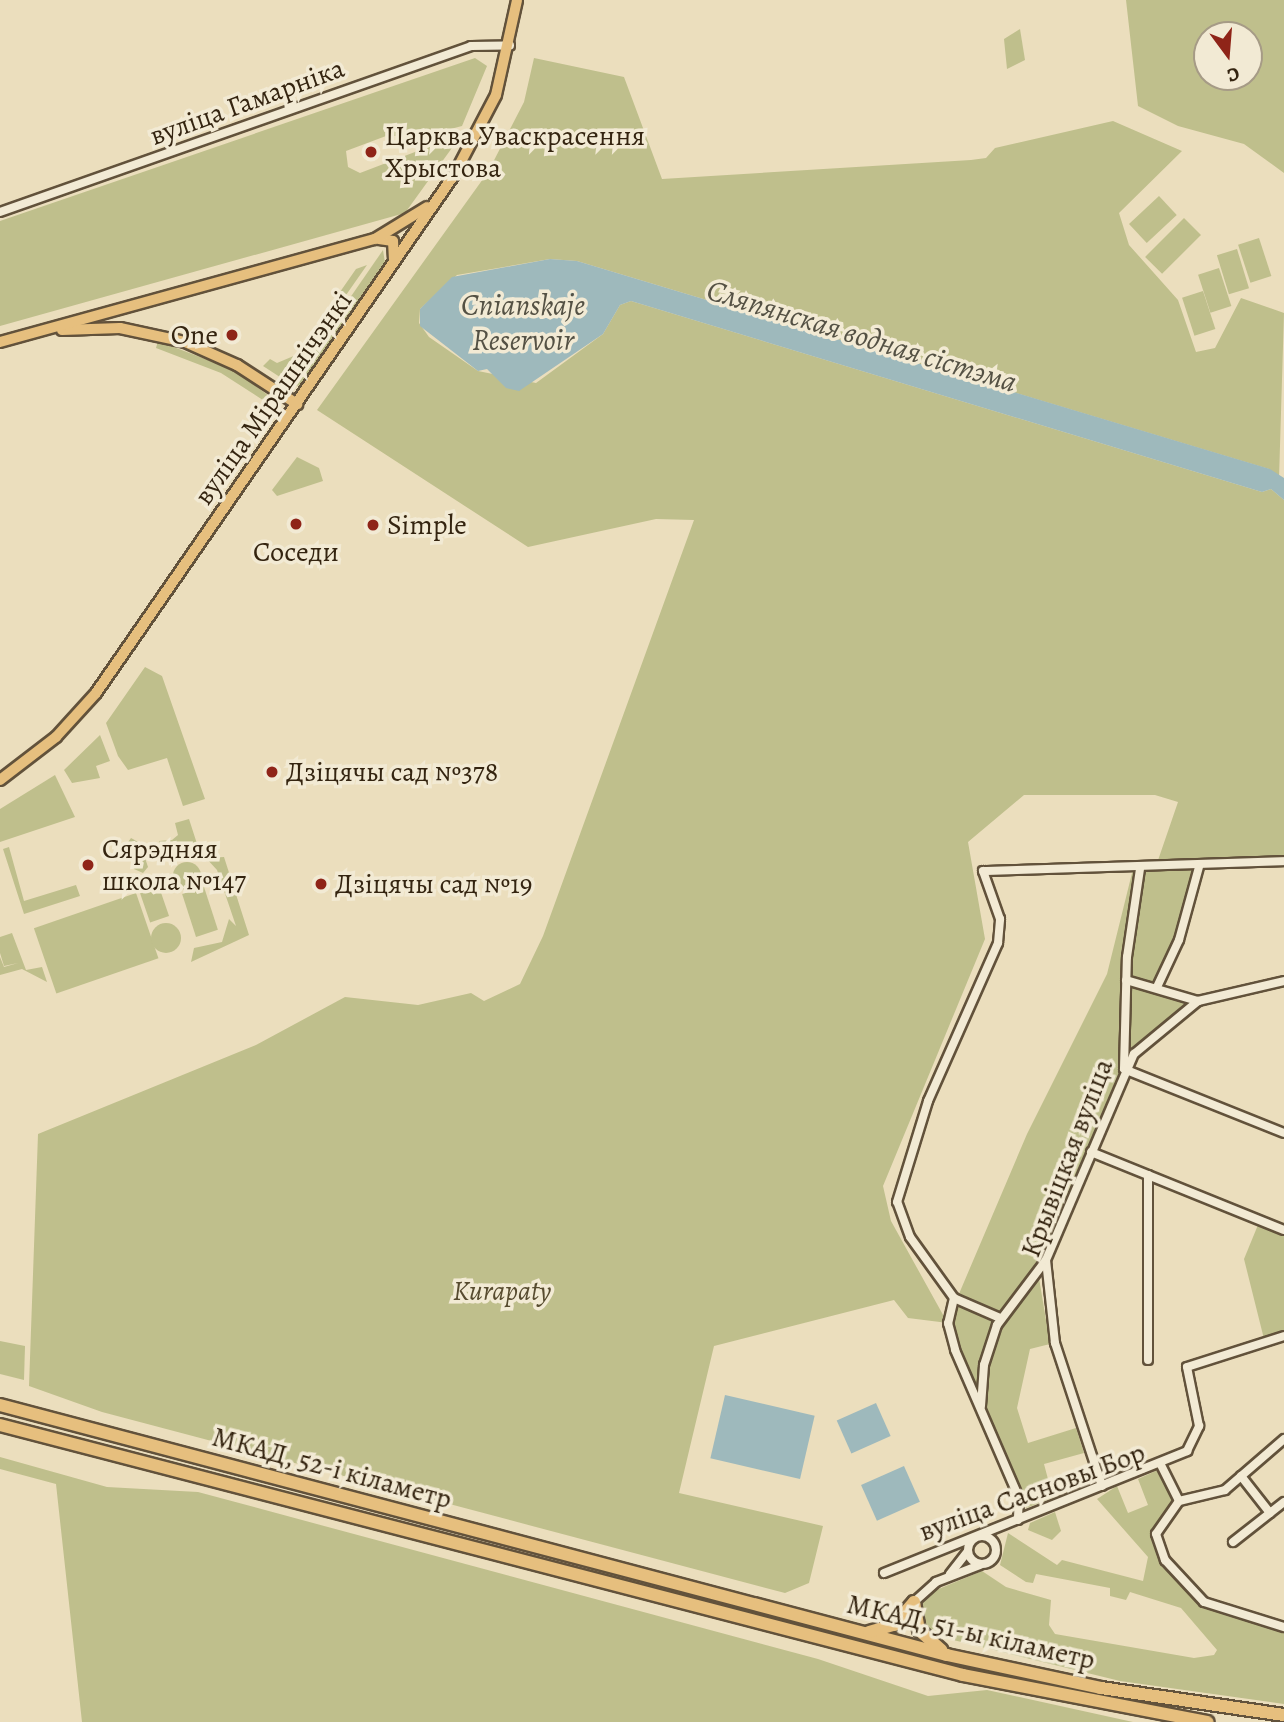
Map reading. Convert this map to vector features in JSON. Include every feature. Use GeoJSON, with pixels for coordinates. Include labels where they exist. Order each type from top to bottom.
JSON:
{"type":"FeatureCollection","features":[{"type":"Feature","properties":{"kind":"highway","name":"МКАД, 52-і кіламетр"},"geometry":{"type":"LineString","coordinates":[[0,1405],[651,1577]]}},
{"type":"Feature","properties":{"kind":"highway","name":"МКАД, 52-і кіламетр"},"geometry":{"type":"LineString","coordinates":[[0,1425],[646,1594]]}},
{"type":"Feature","properties":{"kind":"highway","name":"МКАД, 51-ы кіламетр"},"geometry":{"type":"LineString","coordinates":[[651,1577],[947,1655],[1101,1688],[1284,1715]]}},
{"type":"Feature","properties":{"kind":"highway","name":"МКАД, 51-ы кіламетр"},"geometry":{"type":"LineString","coordinates":[[646,1594],[1012,1686],[1208,1722]]}},
{"type":"Feature","properties":{"kind":"highway"},"geometry":{"type":"LineString","coordinates":[[864,1633],[894,1625],[914,1602]]}},
{"type":"Feature","properties":{"kind":"highway"},"geometry":{"type":"LineString","coordinates":[[914,1602],[919,1630],[947,1655]]}},
{"type":"Feature","properties":{"kind":"main road","name":"вуліца Мірашнічэнкі"},"geometry":{"type":"LineString","coordinates":[[0,780],[56,737],[96,693],[393,267],[483,125],[510,45],[517,0]]}},
{"type":"Feature","properties":{"kind":"main road"},"geometry":{"type":"LineString","coordinates":[[0,342],[375,239],[439,196]]}},
{"type":"Feature","properties":{"kind":"main road"},"geometry":{"type":"LineString","coordinates":[[375,239],[396,245],[393,267]]}},
{"type":"Feature","properties":{"kind":"main road"},"geometry":{"type":"LineString","coordinates":[[37,332],[120,328],[185,342],[237,365],[297,404]]}},
{"type":"Feature","properties":{"kind":"street","name":"вуліца Гамарніка"},"geometry":{"type":"LineString","coordinates":[[0,212],[471,46],[510,45]]}},
{"type":"Feature","properties":{"kind":"street"},"geometry":{"type":"LineString","coordinates":[[1000,1318],[954,1298],[910,1237],[897,1192],[928,1101],[998,943],[1000,919],[983,871],[1140,869],[1284,861]]}},
{"type":"Feature","properties":{"kind":"street"},"geometry":{"type":"LineString","coordinates":[[1157,987],[1179,940],[1199,867]]}},
{"type":"Feature","properties":{"kind":"street"},"geometry":{"type":"LineString","coordinates":[[1140,869],[1126,980],[1125,1069],[1284,1133]]}},
{"type":"Feature","properties":{"kind":"street"},"geometry":{"type":"LineString","coordinates":[[1126,980],[1198,1001]]}},
{"type":"Feature","properties":{"kind":"street","name":"Крывіцкая вуліца"},"geometry":{"type":"LineString","coordinates":[[1102,1486],[1055,1343],[1046,1260],[1125,1069],[1147,1039],[1198,1001],[1284,981]]}},
{"type":"Feature","properties":{"kind":"street"},"geometry":{"type":"LineString","coordinates":[[1091,1152],[1284,1230]]}},
{"type":"Feature","properties":{"kind":"street"},"geometry":{"type":"LineString","coordinates":[[1148,1175],[1148,1360]]}},
{"type":"Feature","properties":{"kind":"street"},"geometry":{"type":"LineString","coordinates":[[982,1411],[984,1364],[1000,1318],[1046,1260]]}},
{"type":"Feature","properties":{"kind":"street"},"geometry":{"type":"LineString","coordinates":[[954,1298],[947,1323],[1019,1498],[1018,1520]]}},
{"type":"Feature","properties":{"kind":"street"},"geometry":{"type":"LineString","coordinates":[[1160,1463],[1187,1451],[1197,1438],[1188,1367],[1284,1336]]}},
{"type":"Feature","properties":{"kind":"street"},"geometry":{"type":"LineString","coordinates":[[1284,1439],[1220,1493],[1179,1500],[1156,1534],[1165,1560],[1204,1602],[1284,1627]]}},
{"type":"Feature","properties":{"kind":"street","name":"вуліца Сасновы Бор"},"geometry":{"type":"LineString","coordinates":[[884,1573],[1160,1463],[1179,1500]]}},
{"type":"Feature","properties":{"kind":"street"},"geometry":{"type":"LineString","coordinates":[[1241,1476],[1270,1513]]}},
{"type":"Feature","properties":{"kind":"street"},"geometry":{"type":"LineString","coordinates":[[1233,1542],[1284,1502]]}},
{"type":"Feature","properties":{"kind":"street"},"geometry":{"type":"LineString","coordinates":[[945,1578],[993,1559],[1006,1525]]}},
{"type":"Feature","properties":{"kind":"street"},"geometry":{"type":"LineString","coordinates":[[914,1602],[945,1578],[967,1552],[976,1536],[989,1537],[996,1548]]}},
{"type":"Feature","properties":{"kind":"street"},"geometry":{"type":"LineString","coordinates":[[947,1547],[967,1552],[980,1564]]}},
{"type":"Feature","properties":{"kind":"green space"},"geometry":{"type":"Polygon","coordinates":[[[1126,0],[1284,0],[1284,173],[1244,144],[1178,126],[1138,106],[1126,0]]]}},
{"type":"Feature","properties":{"kind":"green space"},"geometry":{"type":"Polygon","coordinates":[[[1020,29],[1025,60],[1007,69],[1004,39],[1020,29]]]}},
{"type":"Feature","properties":{"kind":"green space"},"geometry":{"type":"Polygon","coordinates":[[[475,58],[487,66],[462,126],[424,136],[386,136],[346,151],[348,167],[360,173],[462,134],[405,213],[0,326],[0,221],[475,58]]]}},
{"type":"Feature","properties":{"kind":"green space","name":"Kurapaty"},"geometry":{"type":"Polygon","coordinates":[[[534,58],[624,77],[662,179],[971,160],[986,158],[995,148],[1113,121],[1182,151],[1119,213],[1129,245],[1178,300],[1196,352],[1215,348],[1241,298],[1284,313],[1279,479],[1269,469],[577,261],[550,259],[457,275],[420,309],[419,323],[429,337],[478,371],[536,383],[603,334],[620,305],[631,301],[1262,492],[1271,489],[1284,500],[1284,861],[1199,867],[1179,940],[1157,987],[1198,1001],[1140,1046],[1060,1237],[990,1343],[982,1411],[948,1323],[908,1318],[894,1300],[714,1346],[679,1493],[823,1526],[809,1583],[785,1593],[102,1412],[29,1386],[38,1134],[256,1045],[345,997],[418,1005],[471,993],[484,1001],[520,984],[543,936],[694,520],[656,519],[528,547],[317,410],[488,172],[524,102],[534,58]],[[1024,795],[968,842],[985,939],[883,1186],[891,1221],[947,1322],[1027,1134],[1107,974],[1133,869],[1155,869],[1178,802],[1155,795],[1024,795]]]}},
{"type":"Feature","properties":{"kind":"green space"},"geometry":{"type":"Polygon","coordinates":[[[1159,196],[1177,215],[1147,243],[1129,224],[1159,196]]]}},
{"type":"Feature","properties":{"kind":"green space"},"geometry":{"type":"Polygon","coordinates":[[[1184,218],[1201,235],[1162,274],[1145,257],[1184,218]]]}},
{"type":"Feature","properties":{"kind":"green space"},"geometry":{"type":"Polygon","coordinates":[[[1259,238],[1271,276],[1250,283],[1238,245],[1259,238]]]}},
{"type":"Feature","properties":{"kind":"green space"},"geometry":{"type":"Polygon","coordinates":[[[1237,249],[1249,288],[1229,294],[1217,255],[1237,249]]]}},
{"type":"Feature","properties":{"kind":"green space"},"geometry":{"type":"Polygon","coordinates":[[[383,250],[385,263],[300,385],[287,389],[383,250]]]}},
{"type":"Feature","properties":{"kind":"green space"},"geometry":{"type":"Polygon","coordinates":[[[367,265],[286,381],[263,366],[270,359],[277,363],[296,355],[356,269],[367,265]]]}},
{"type":"Feature","properties":{"kind":"green space"},"geometry":{"type":"Polygon","coordinates":[[[1219,268],[1231,306],[1210,313],[1198,275],[1219,268]]]}},
{"type":"Feature","properties":{"kind":"green space"},"geometry":{"type":"Polygon","coordinates":[[[1203,291],[1215,329],[1194,336],[1182,298],[1203,291]]]}},
{"type":"Feature","properties":{"kind":"green space"},"geometry":{"type":"Polygon","coordinates":[[[158,341],[234,370],[273,399],[269,404],[221,373],[156,348],[158,341]]]}},
{"type":"Feature","properties":{"kind":"green space"},"geometry":{"type":"Polygon","coordinates":[[[297,457],[319,468],[323,481],[277,496],[272,490],[297,457]]]}},
{"type":"Feature","properties":{"kind":"green space"},"geometry":{"type":"Polygon","coordinates":[[[145,667],[162,676],[205,799],[183,806],[167,758],[128,770],[118,756],[106,723],[145,667]]]}},
{"type":"Feature","properties":{"kind":"green space"},"geometry":{"type":"Polygon","coordinates":[[[100,735],[110,761],[96,766],[100,778],[72,783],[64,770],[100,735]]]}},
{"type":"Feature","properties":{"kind":"green space"},"geometry":{"type":"Polygon","coordinates":[[[55,775],[75,817],[0,842],[0,809],[55,775]]]}},
{"type":"Feature","properties":{"kind":"green space"},"geometry":{"type":"Polygon","coordinates":[[[189,819],[200,853],[184,850],[165,861],[159,841],[172,840],[178,835],[175,823],[189,819]]]}},
{"type":"Feature","properties":{"kind":"green space"},"geometry":{"type":"Polygon","coordinates":[[[131,838],[140,843],[148,867],[143,873],[134,869],[126,845],[131,838]]]}},
{"type":"Feature","properties":{"kind":"green space"},"geometry":{"type":"Polygon","coordinates":[[[9,847],[24,901],[76,885],[80,896],[24,914],[3,849],[9,847]]]}},
{"type":"Feature","properties":{"kind":"green space"},"geometry":{"type":"Polygon","coordinates":[[[224,857],[249,935],[191,962],[194,948],[222,942],[229,919],[236,926],[217,870],[206,858],[224,857]]]}},
{"type":"Feature","properties":{"kind":"green space"},"geometry":{"type":"Polygon","coordinates":[[[187,862],[197,866],[201,876],[197,886],[187,890],[177,886],[173,876],[177,866],[187,862]]]}},
{"type":"Feature","properties":{"kind":"green space"},"geometry":{"type":"Polygon","coordinates":[[[157,881],[169,916],[150,922],[138,888],[157,881]]]}},
{"type":"Feature","properties":{"kind":"green space"},"geometry":{"type":"Polygon","coordinates":[[[204,887],[218,930],[196,937],[182,894],[204,887]]]}},
{"type":"Feature","properties":{"kind":"green space"},"geometry":{"type":"Polygon","coordinates":[[[136,893],[158,958],[56,993],[34,928],[136,893]]]}},
{"type":"Feature","properties":{"kind":"green space"},"geometry":{"type":"Polygon","coordinates":[[[166,923],[176,928],[181,938],[176,948],[166,953],[156,948],[151,938],[156,928],[166,923]]]}},
{"type":"Feature","properties":{"kind":"green space"},"geometry":{"type":"Polygon","coordinates":[[[12,933],[26,970],[42,967],[47,982],[22,969],[0,975],[0,957],[4,967],[18,963],[4,966],[0,953],[0,937],[12,933]]]}},
{"type":"Feature","properties":{"kind":"green space"},"geometry":{"type":"Polygon","coordinates":[[[1260,1220],[1284,1230],[1284,1336],[1265,1343],[1244,1259],[1260,1220]]]}},
{"type":"Feature","properties":{"kind":"green space"},"geometry":{"type":"Polygon","coordinates":[[[1039,1278],[1050,1344],[1030,1349],[1017,1408],[1028,1443],[1076,1428],[1084,1453],[1044,1464],[1053,1498],[1026,1508],[985,1410],[983,1384],[1006,1318],[1039,1278]]]}},
{"type":"Feature","properties":{"kind":"green space"},"geometry":{"type":"Polygon","coordinates":[[[0,1341],[25,1346],[24,1380],[0,1374],[0,1341]]]}},
{"type":"Feature","properties":{"kind":"green space"},"geometry":{"type":"Polygon","coordinates":[[[0,1457],[107,1487],[198,1492],[818,1659],[928,1696],[987,1690],[1133,1722],[82,1722],[56,1484],[0,1469],[0,1457]]]}},
{"type":"Feature","properties":{"kind":"green space"},"geometry":{"type":"Polygon","coordinates":[[[1158,1470],[1176,1500],[1157,1521],[1158,1553],[1201,1605],[1284,1630],[1284,1704],[1120,1681],[933,1635],[924,1625],[919,1607],[929,1593],[982,1571],[1006,1587],[1051,1600],[1049,1625],[1055,1634],[1194,1658],[1214,1655],[1217,1650],[1181,1608],[1130,1592],[1126,1600],[1110,1596],[1110,1588],[1036,1574],[1033,1583],[1026,1582],[1000,1565],[1008,1533],[1057,1565],[1062,1560],[1143,1581],[1148,1557],[1097,1499],[1117,1486],[1128,1513],[1148,1505],[1138,1479],[1158,1470]]]}},
{"type":"Feature","properties":{"kind":"green space"},"geometry":{"type":"Polygon","coordinates":[[[1055,1512],[1061,1531],[1052,1540],[1028,1530],[1030,1523],[1055,1512]]]}},
{"type":"Feature","properties":{"kind":"water","name":"Cnianskaje Reservoir"},"geometry":{"type":"Polygon","coordinates":[[[550,259],[577,261],[1270,469],[1284,478],[1284,500],[1271,489],[1262,492],[631,301],[620,305],[603,334],[519,391],[506,388],[487,369],[478,371],[420,326],[420,309],[452,277],[550,259]]]}},
{"type":"Feature","properties":{"kind":"water"},"geometry":{"type":"Polygon","coordinates":[[[725,1395],[815,1416],[800,1479],[710,1458],[725,1395]]]}},
{"type":"Feature","properties":{"kind":"water"},"geometry":{"type":"Polygon","coordinates":[[[876,1403],[891,1436],[851,1453],[837,1420],[876,1403]]]}},
{"type":"Feature","properties":{"kind":"water"},"geometry":{"type":"Polygon","coordinates":[[[904,1466],[920,1502],[877,1521],[861,1485],[904,1466]]]}},
{"type":"Feature","properties":{"kind":"place","name":"Царква Уваскрасення Хрыстова"},"geometry":{"type":"Point","coordinates":[371,152]}},
{"type":"Feature","properties":{"kind":"place","name":"One"},"geometry":{"type":"Point","coordinates":[232,335]}},
{"type":"Feature","properties":{"kind":"place","name":"Соседи"},"geometry":{"type":"Point","coordinates":[296,524]}},
{"type":"Feature","properties":{"kind":"place","name":"Simple"},"geometry":{"type":"Point","coordinates":[373,525]}},
{"type":"Feature","properties":{"kind":"place","name":"Дзіцячы сад №378"},"geometry":{"type":"Point","coordinates":[272,772]}},
{"type":"Feature","properties":{"kind":"place","name":"Сярэдняя школа №147"},"geometry":{"type":"Point","coordinates":[88,865]}},
{"type":"Feature","properties":{"kind":"place","name":"Дзіцячы сад №19"},"geometry":{"type":"Point","coordinates":[321,884]}},
{"type":"Feature","properties":{"kind":"water label","name":"Сляпянская водная сістэма"},"geometry":{"type":"Point","coordinates":[862,336]}}]}
